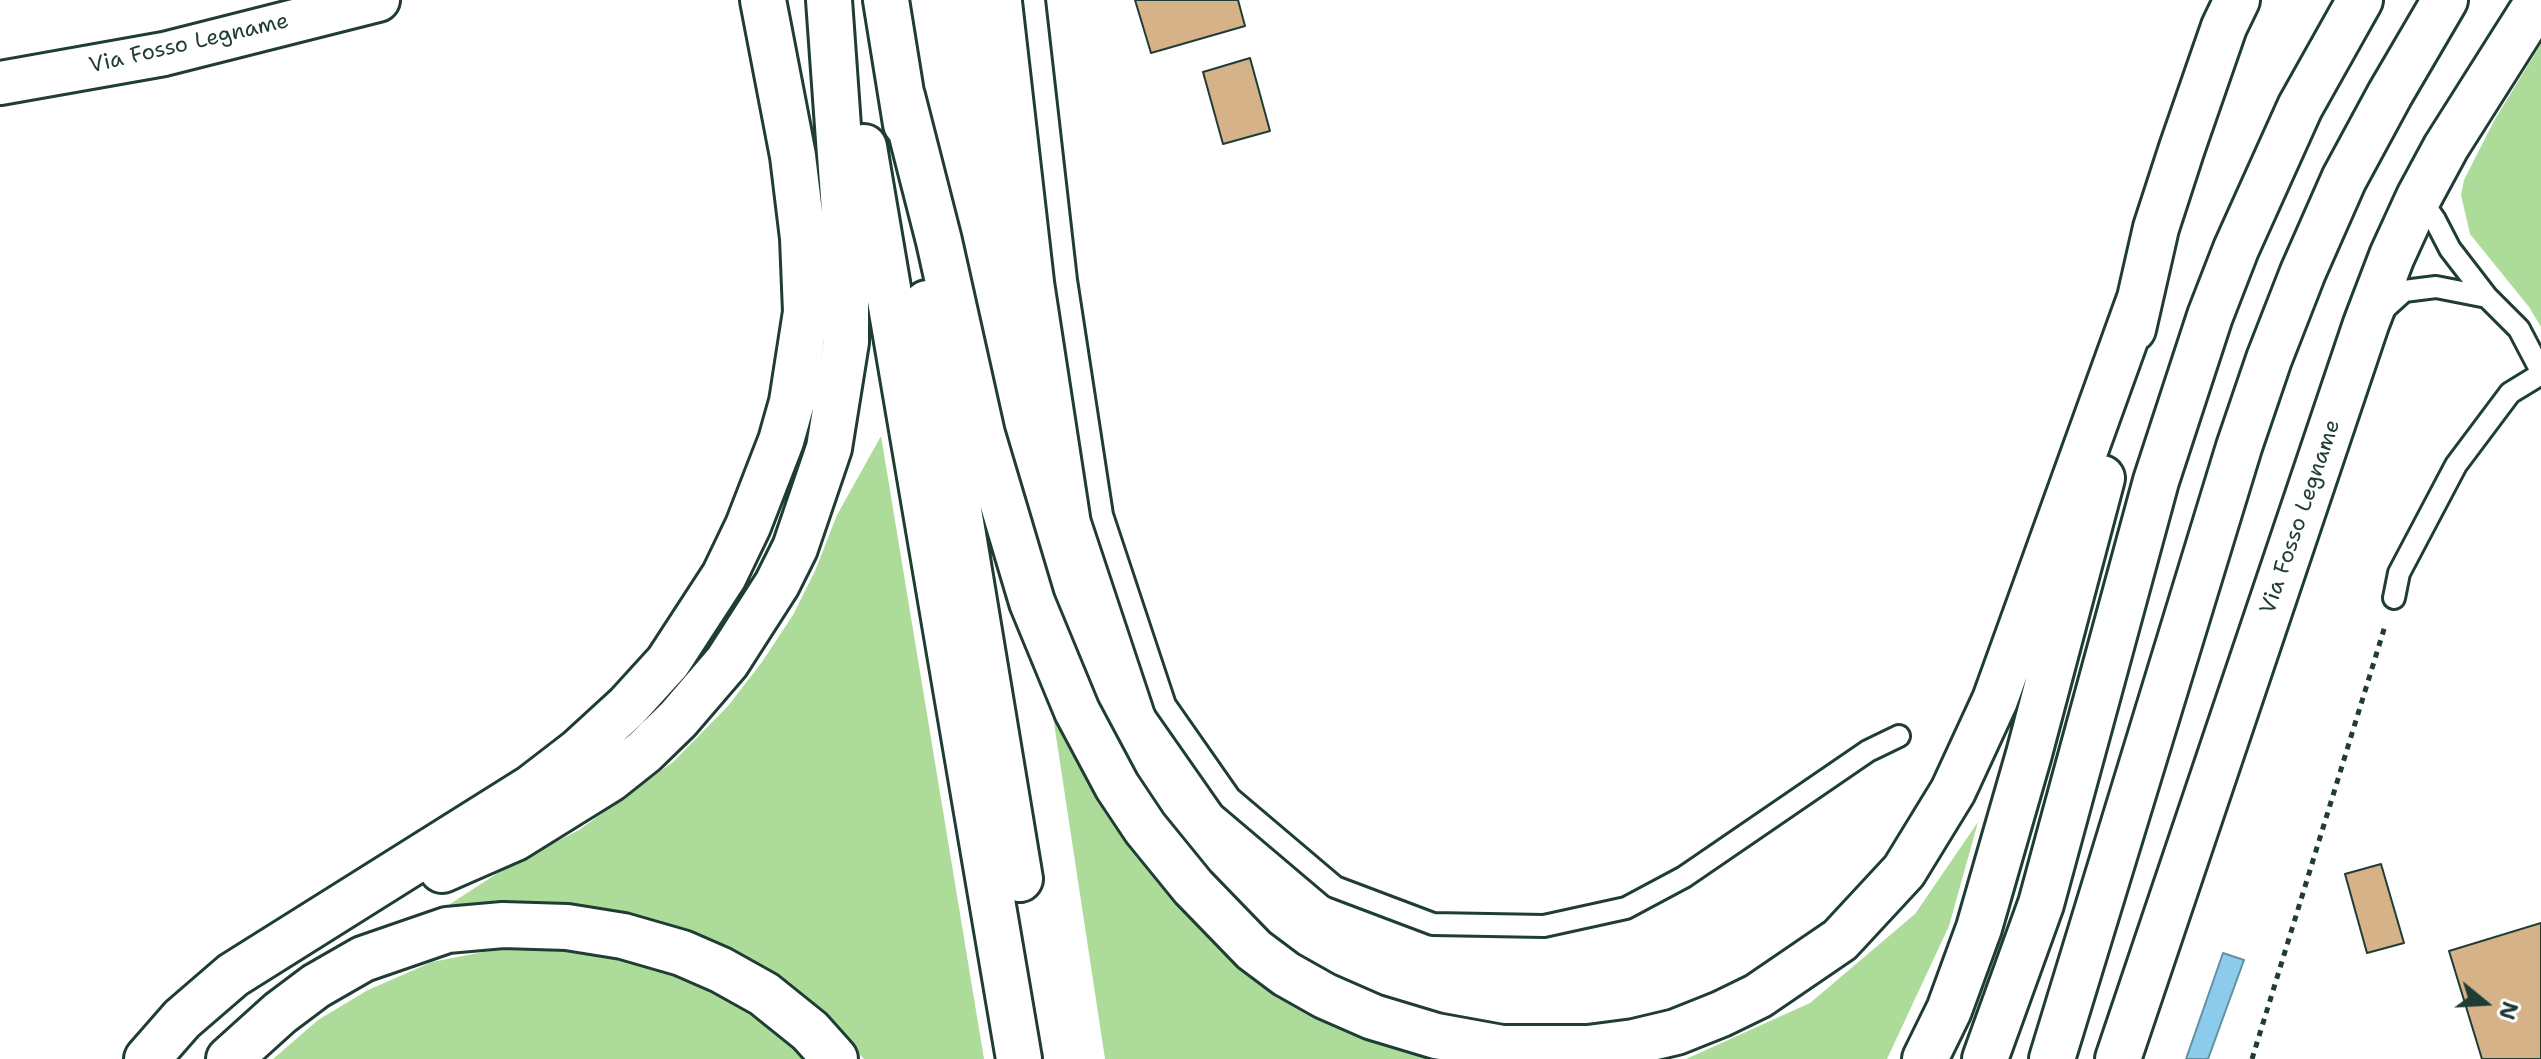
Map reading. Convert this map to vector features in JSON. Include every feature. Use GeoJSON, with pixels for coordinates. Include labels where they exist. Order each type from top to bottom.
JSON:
{"type":"FeatureCollection","features":[{"type":"Feature","properties":{"kind":"main road"},"geometry":{"type":"LineString","coordinates":[[147,1059],[204,998],[269,950],[531,788],[579,751],[627,707],[668,662],[724,576],[748,526],[781,441],[792,402],[806,312],[803,238],[793,156],[763,0]]}},
{"type":"Feature","properties":{"kind":"main road"},"geometry":{"type":"LineString","coordinates":[[308,928],[515,838],[610,779],[644,752],[700,694],[727,662],[777,584],[795,548],[829,448],[846,342],[846,239],[831,0]]}},
{"type":"Feature","properties":{"kind":"main road"},"geometry":{"type":"LineString","coordinates":[[831,0],[877,217],[1019,1059]]}},
{"type":"Feature","properties":{"kind":"main road"},"geometry":{"type":"LineString","coordinates":[[886,0],[902,96],[936,371],[1050,1059]]}},
{"type":"Feature","properties":{"kind":"main road"},"geometry":{"type":"LineString","coordinates":[[1925,1059],[1949,1010],[1979,928],[2093,517],[2156,228],[2213,56],[2237,0]]}},
{"type":"Feature","properties":{"kind":"main road"},"geometry":{"type":"LineString","coordinates":[[1985,1059],[2041,904],[2156,481],[2204,331],[2236,249],[2300,107],[2360,0]]}},
{"type":"Feature","properties":{"kind":"main road"},"geometry":{"type":"LineString","coordinates":[[2052,1059],[2239,447],[2303,272],[2344,179],[2445,0]]}},
{"type":"Feature","properties":{"kind":"main road","name":"Via Fosso Legname"},"geometry":{"type":"LineString","coordinates":[[2118,1059],[2366,324],[2392,256],[2427,208],[2479,91],[2539,0]]}},
{"type":"Feature","properties":{"kind":"main road"},"geometry":{"type":"LineString","coordinates":[[902,96],[939,241],[982,434],[1032,602],[1077,711],[1117,786],[1145,828],[1193,887],[1236,933],[1286,974],[1325,996],[1373,1017],[1409,1029],[1502,1048],[1588,1048],[1634,1042],[1676,1032],[1721,1014],[1758,996],[1840,940],[1904,871],[1953,791],[1995,700],[2139,301]]}},
{"type":"Feature","properties":{"kind":"main road"},"geometry":{"type":"LineString","coordinates":[[2015,1059],[2071,935],[2159,711]]}},
{"type":"Feature","properties":{"kind":"main road"},"geometry":{"type":"LineString","coordinates":[[229,1059],[280,1013],[316,986],[363,959],[447,930],[503,925],[595,931],[682,953],[764,994],[810,1031],[835,1059]]}},
{"type":"Feature","properties":{"kind":"street","name":"Via Fosso Legname"},"geometry":{"type":"LineString","coordinates":[[0,83],[164,54],[378,0]]}},
{"type":"Feature","properties":{"kind":"lane"},"geometry":{"type":"LineString","coordinates":[[1034,0],[1066,280],[1102,515],[1165,705],[1230,798],[1335,887],[1433,924],[1544,926],[1626,908],[1661,890],[1868,751],[1899,736]]}},
{"type":"Feature","properties":{"kind":"lane"},"geometry":{"type":"LineString","coordinates":[[2394,598],[2399,573],[2456,465],[2510,393],[2541,373],[2519,329],[2487,297],[2450,249],[2427,208]]}},
{"type":"Feature","properties":{"kind":"lane"},"geometry":{"type":"LineString","coordinates":[[2366,324],[2404,291],[2436,287],[2487,297]]}},
{"type":"Feature","properties":{"kind":"path"},"geometry":{"type":"LineString","coordinates":[[2252,1059],[2394,598]]}},
{"type":"Feature","properties":{"kind":"green space"},"geometry":{"type":"Polygon","coordinates":[[[2541,44],[2541,327],[2529,307],[2470,234],[2461,195],[2464,180],[2495,119],[2541,44]]]}},
{"type":"Feature","properties":{"kind":"green space"},"geometry":{"type":"Polygon","coordinates":[[[881,436],[984,1059],[864,1059],[826,1019],[784,982],[740,954],[675,929],[559,905],[444,908],[507,867],[579,830],[673,762],[728,706],[793,615],[815,571],[837,515],[881,436]]]}},
{"type":"Feature","properties":{"kind":"green space"},"geometry":{"type":"Polygon","coordinates":[[[1049,690],[1194,916],[1472,1059],[1105,1059],[1049,690]]]}},
{"type":"Feature","properties":{"kind":"green space"},"geometry":{"type":"Polygon","coordinates":[[[1978,822],[1949,926],[1887,1059],[1686,1059],[1810,1003],[1915,914],[1978,822]]]}},
{"type":"Feature","properties":{"kind":"green space"},"geometry":{"type":"Polygon","coordinates":[[[568,943],[647,958],[731,991],[816,1059],[273,1059],[318,1020],[368,990],[432,962],[483,952],[568,943]]]}},
{"type":"Feature","properties":{"kind":"water"},"geometry":{"type":"Polygon","coordinates":[[[2223,953],[2244,960],[2208,1059],[2186,1059],[2223,953]]]}},
{"type":"Feature","properties":{"kind":"building"},"geometry":{"type":"Polygon","coordinates":[[[1135,0],[1238,0],[1245,26],[1151,53],[1135,0]]]}},
{"type":"Feature","properties":{"kind":"building"},"geometry":{"type":"Polygon","coordinates":[[[1250,58],[1270,131],[1223,144],[1203,72],[1250,58]]]}},
{"type":"Feature","properties":{"kind":"building"},"geometry":{"type":"Polygon","coordinates":[[[2381,864],[2404,943],[2367,953],[2345,874],[2381,864]]]}},
{"type":"Feature","properties":{"kind":"building"},"geometry":{"type":"Polygon","coordinates":[[[2541,923],[2541,1059],[2482,1059],[2449,951],[2541,923]]]}}]}
